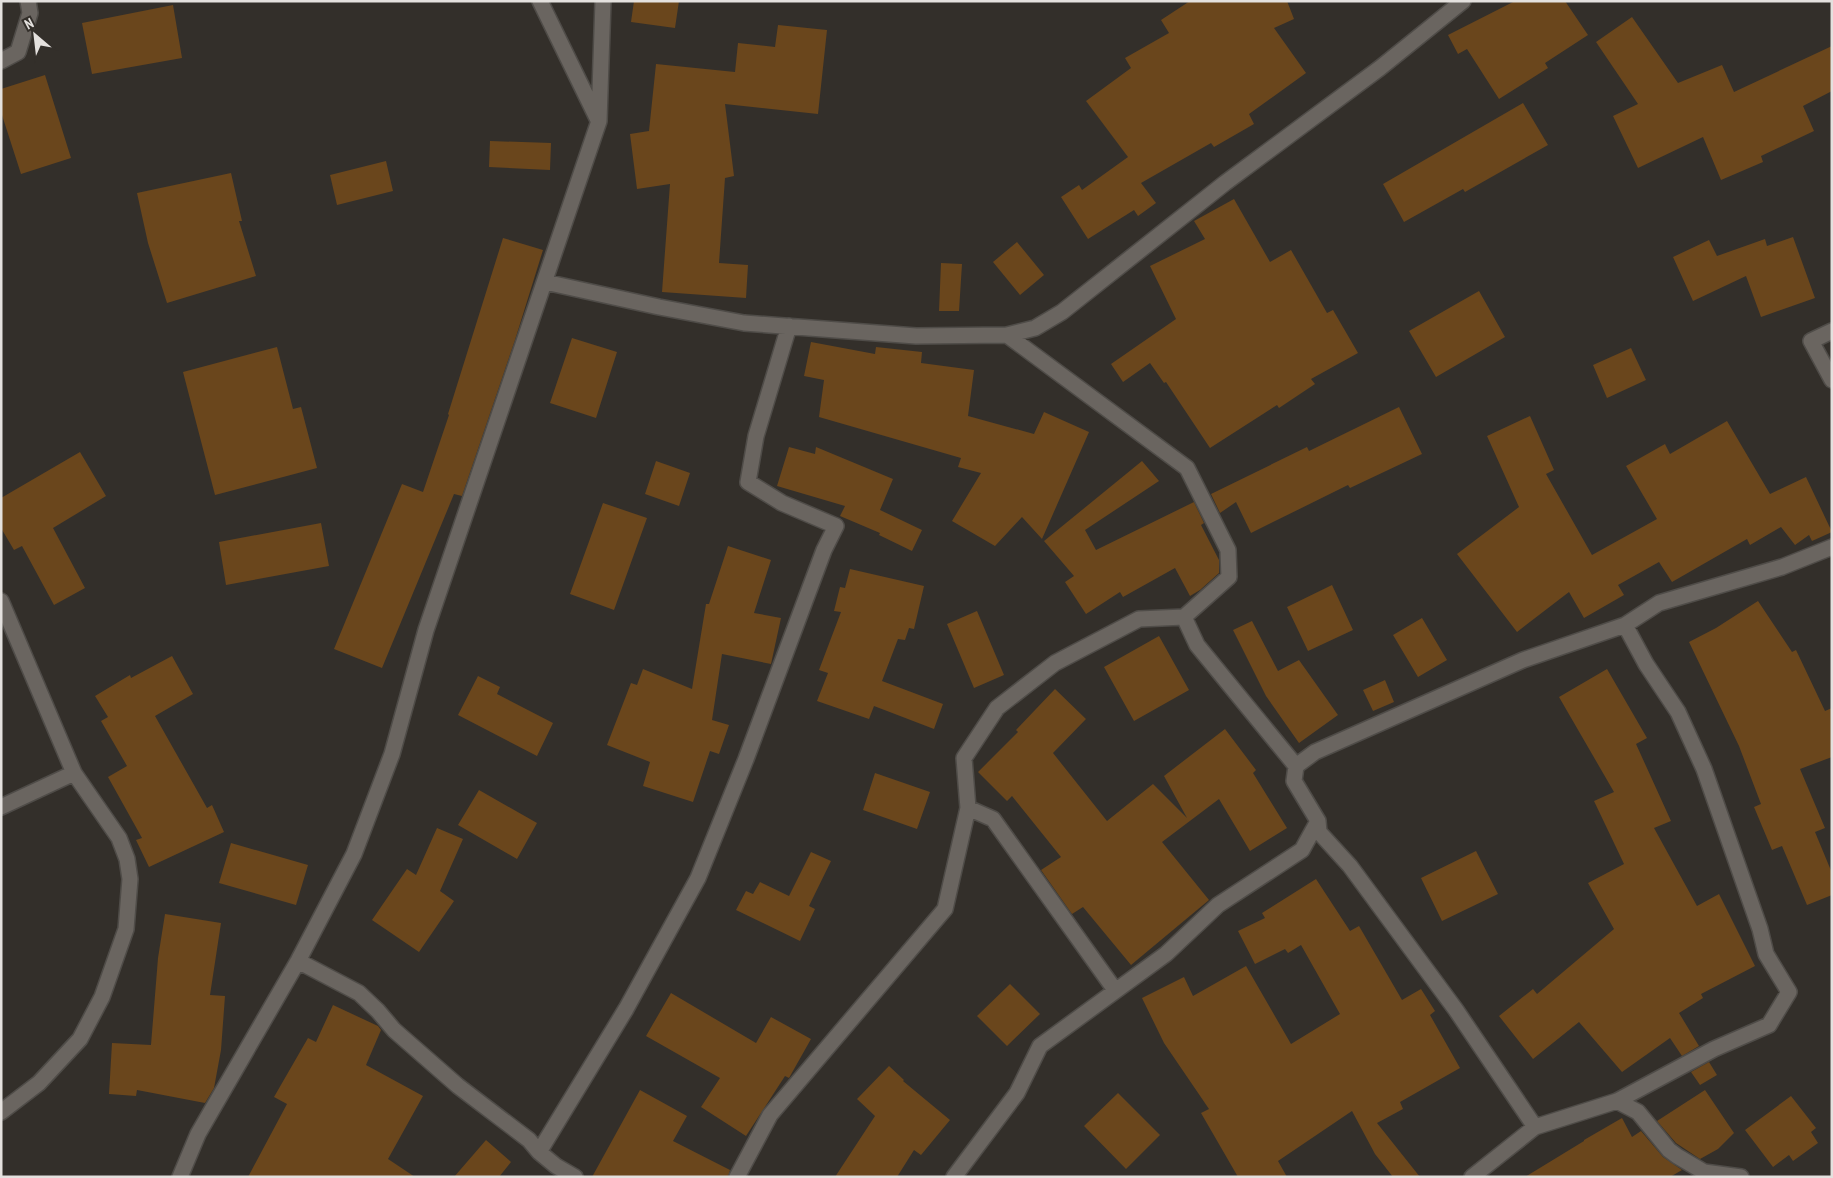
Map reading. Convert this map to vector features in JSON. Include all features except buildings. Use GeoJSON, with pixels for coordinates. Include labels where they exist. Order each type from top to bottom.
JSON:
{"type":"FeatureCollection","features":[{"type":"Feature","properties":{"kind":"street"},"geometry":{"type":"LineString","coordinates":[[1,61],[18,52],[30,13],[28,1]]}},
{"type":"Feature","properties":{"kind":"street"},"geometry":{"type":"LineString","coordinates":[[540,1],[599,121]]}},
{"type":"Feature","properties":{"kind":"street"},"geometry":{"type":"LineString","coordinates":[[180,1177],[198,1134],[298,961],[354,854],[392,754],[426,630],[599,121],[603,1]]}},
{"type":"Feature","properties":{"kind":"street"},"geometry":{"type":"LineString","coordinates":[[545,282],[744,323],[916,336],[1007,335],[1035,328],[1062,312],[1225,183],[1380,68],[1463,1]]}},
{"type":"Feature","properties":{"kind":"street"},"geometry":{"type":"LineString","coordinates":[[539,1152],[626,1009],[698,878],[746,759],[824,550],[836,526],[782,503],[748,482],[756,436],[789,326]]}},
{"type":"Feature","properties":{"kind":"street"},"geometry":{"type":"LineString","coordinates":[[1832,331],[1811,341],[1832,380]]}},
{"type":"Feature","properties":{"kind":"street"},"geometry":{"type":"LineString","coordinates":[[736,1177],[770,1115],[945,909],[968,808],[964,758],[997,708],[1055,663],[1139,619],[1184,617],[1228,577],[1228,550],[1187,468],[1007,335]]}},
{"type":"Feature","properties":{"kind":"street"},"geometry":{"type":"LineString","coordinates":[[1535,1127],[1456,1010],[1350,866],[1319,832],[1318,820],[1294,781],[1296,766],[1315,752],[1505,668],[1624,625],[1659,603],[1782,567],[1832,547]]}},
{"type":"Feature","properties":{"kind":"street"},"geometry":{"type":"LineString","coordinates":[[1,601],[74,773],[119,838],[127,859],[130,879],[126,929],[102,997],[80,1039],[38,1083],[1,1112]]}},
{"type":"Feature","properties":{"kind":"street"},"geometry":{"type":"LineString","coordinates":[[1184,617],[1197,645],[1296,766]]}},
{"type":"Feature","properties":{"kind":"street"},"geometry":{"type":"LineString","coordinates":[[1472,1177],[1535,1127],[1617,1101],[1714,1048],[1770,1025],[1789,992],[1766,954],[1760,929],[1704,769],[1678,712],[1646,664],[1624,625]]}},
{"type":"Feature","properties":{"kind":"street"},"geometry":{"type":"LineString","coordinates":[[1,806],[74,773]]}},
{"type":"Feature","properties":{"kind":"street"},"geometry":{"type":"LineString","coordinates":[[968,808],[993,819],[1115,990]]}},
{"type":"Feature","properties":{"kind":"street"},"geometry":{"type":"LineString","coordinates":[[954,1177],[1017,1092],[1040,1046],[1166,954],[1218,905],[1302,850],[1318,820]]}},
{"type":"Feature","properties":{"kind":"street"},"geometry":{"type":"LineString","coordinates":[[298,961],[358,993],[378,1011],[394,1030],[451,1080],[529,1140],[539,1152],[556,1166],[575,1177]]}},
{"type":"Feature","properties":{"kind":"street"},"geometry":{"type":"LineString","coordinates":[[1617,1101],[1638,1112],[1669,1150],[1677,1156],[1704,1172],[1741,1177]]}}]}
